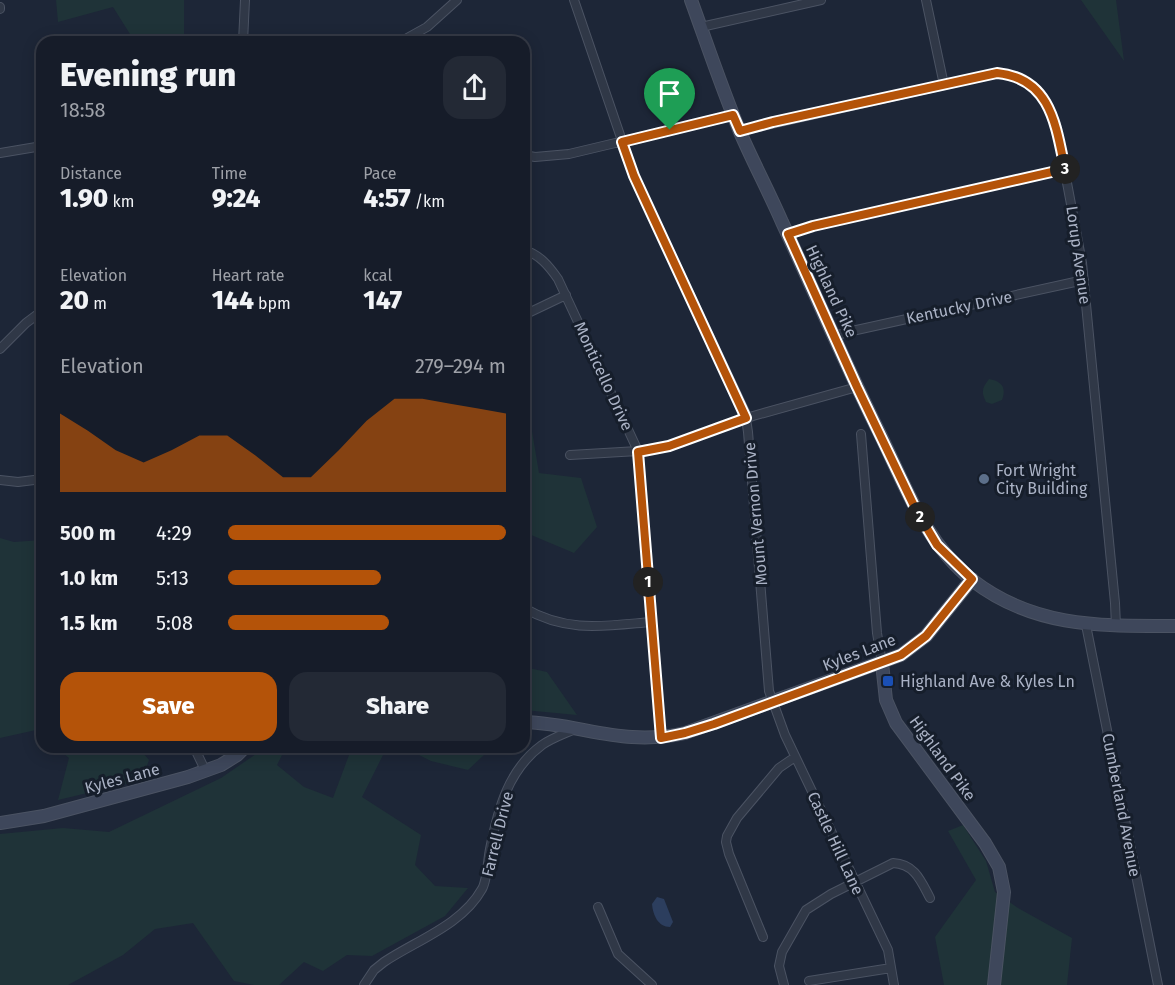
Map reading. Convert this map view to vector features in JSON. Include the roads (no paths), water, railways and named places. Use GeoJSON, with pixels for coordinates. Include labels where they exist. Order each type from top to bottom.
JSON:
{"type":"FeatureCollection","features":[{"type":"Feature","properties":{"kind":"main road","name":"Highland Pike"},"geometry":{"type":"LineString","coordinates":[[691,0],[733,115],[857,387],[927,529],[946,555],[972,579]]}},
{"type":"Feature","properties":{"kind":"main road"},"geometry":{"type":"LineString","coordinates":[[972,579],[1000,598],[1049,618],[1086,625],[1175,626]]}},
{"type":"Feature","properties":{"kind":"main road","name":"Kyles Lane"},"geometry":{"type":"LineString","coordinates":[[530,722],[552,723],[618,737],[661,738],[685,733],[901,655],[917,644],[972,579]]}},
{"type":"Feature","properties":{"kind":"main road","name":"Highland Pike"},"geometry":{"type":"LineString","coordinates":[[882,663],[886,700],[896,723],[985,843],[999,867],[1004,892],[994,985]]}},
{"type":"Feature","properties":{"kind":"main road","name":"Kyles Lane"},"geometry":{"type":"LineString","coordinates":[[0,823],[44,816],[206,772],[230,760],[238,753]]}},
{"type":"Feature","properties":{"kind":"street"},"geometry":{"type":"LineString","coordinates":[[243,36],[245,0]]}},
{"type":"Feature","properties":{"kind":"street"},"geometry":{"type":"LineString","coordinates":[[411,36],[427,27],[457,0]]}},
{"type":"Feature","properties":{"kind":"street","name":"Mount Vernon Drive"},"geometry":{"type":"LineString","coordinates":[[574,0],[634,176],[746,418],[772,702]]}},
{"type":"Feature","properties":{"kind":"street"},"geometry":{"type":"LineString","coordinates":[[701,27],[821,0]]}},
{"type":"Feature","properties":{"kind":"street"},"geometry":{"type":"LineString","coordinates":[[926,0],[944,85]]}},
{"type":"Feature","properties":{"kind":"street","name":"Lorup Avenue"},"geometry":{"type":"LineString","coordinates":[[740,131],[997,73],[1009,74],[1026,81],[1036,89],[1048,106],[1056,124],[1079,239],[1116,626]]}},
{"type":"Feature","properties":{"kind":"street"},"geometry":{"type":"LineString","coordinates":[[530,155],[555,156],[733,115]]}},
{"type":"Feature","properties":{"kind":"street"},"geometry":{"type":"LineString","coordinates":[[0,153],[36,147]]}},
{"type":"Feature","properties":{"kind":"street"},"geometry":{"type":"LineString","coordinates":[[788,234],[813,226],[1065,169]]}},
{"type":"Feature","properties":{"kind":"street","name":"Monticello Drive"},"geometry":{"type":"LineString","coordinates":[[530,252],[543,261],[558,279],[638,452],[661,738]]}},
{"type":"Feature","properties":{"kind":"street","name":"Kentucky Drive"},"geometry":{"type":"LineString","coordinates":[[834,336],[1084,280]]}},
{"type":"Feature","properties":{"kind":"street"},"geometry":{"type":"LineString","coordinates":[[530,312],[566,295]]}},
{"type":"Feature","properties":{"kind":"street"},"geometry":{"type":"LineString","coordinates":[[0,349],[26,322],[36,315]]}},
{"type":"Feature","properties":{"kind":"street"},"geometry":{"type":"LineString","coordinates":[[570,456],[638,452],[669,446],[746,418],[857,387]]}},
{"type":"Feature","properties":{"kind":"street","name":"Highland Pike"},"geometry":{"type":"LineString","coordinates":[[861,434],[877,633],[882,663]]}},
{"type":"Feature","properties":{"kind":"street"},"geometry":{"type":"LineString","coordinates":[[0,480],[18,482],[36,480]]}},
{"type":"Feature","properties":{"kind":"street"},"geometry":{"type":"LineString","coordinates":[[530,611],[553,622],[581,627],[651,622]]}},
{"type":"Feature","properties":{"kind":"street","name":"Cumberland Avenue"},"geometry":{"type":"LineString","coordinates":[[1086,625],[1158,985]]}},
{"type":"Feature","properties":{"kind":"street","name":"Castle Hill Lane"},"geometry":{"type":"LineString","coordinates":[[772,702],[795,757],[888,951],[894,985]]}},
{"type":"Feature","properties":{"kind":"street","name":"Farrell Drive"},"geometry":{"type":"LineString","coordinates":[[364,985],[374,970],[384,962],[467,910],[484,887],[500,807],[512,779],[523,763],[543,744],[576,729]]}},
{"type":"Feature","properties":{"kind":"street"},"geometry":{"type":"LineString","coordinates":[[197,753],[206,772]]}},
{"type":"Feature","properties":{"kind":"street"},"geometry":{"type":"LineString","coordinates":[[763,937],[729,854],[727,836],[737,818],[779,768],[795,757]]}},
{"type":"Feature","properties":{"kind":"street"},"geometry":{"type":"LineString","coordinates":[[784,985],[779,966],[782,952],[802,915],[813,904],[889,864],[900,863],[912,869],[930,898]]}},
{"type":"Feature","properties":{"kind":"street"},"geometry":{"type":"LineString","coordinates":[[598,907],[618,954],[652,985]]}},
{"type":"Feature","properties":{"kind":"street"},"geometry":{"type":"LineString","coordinates":[[809,981],[891,968]]}},
{"type":"Feature","properties":{"kind":"water"},"geometry":{"type":"Polygon","coordinates":[[[657,897],[664,899],[673,922],[670,927],[659,923],[655,916],[652,904],[657,897]]]}},
{"type":"Feature","properties":{"kind":"place","name":"Fort Wright City Building"},"geometry":{"type":"Point","coordinates":[984,479]}},
{"type":"Feature","properties":{"kind":"place","name":"Highland Ave & Kyles Ln"},"geometry":{"type":"Point","coordinates":[888,681]}}]}
